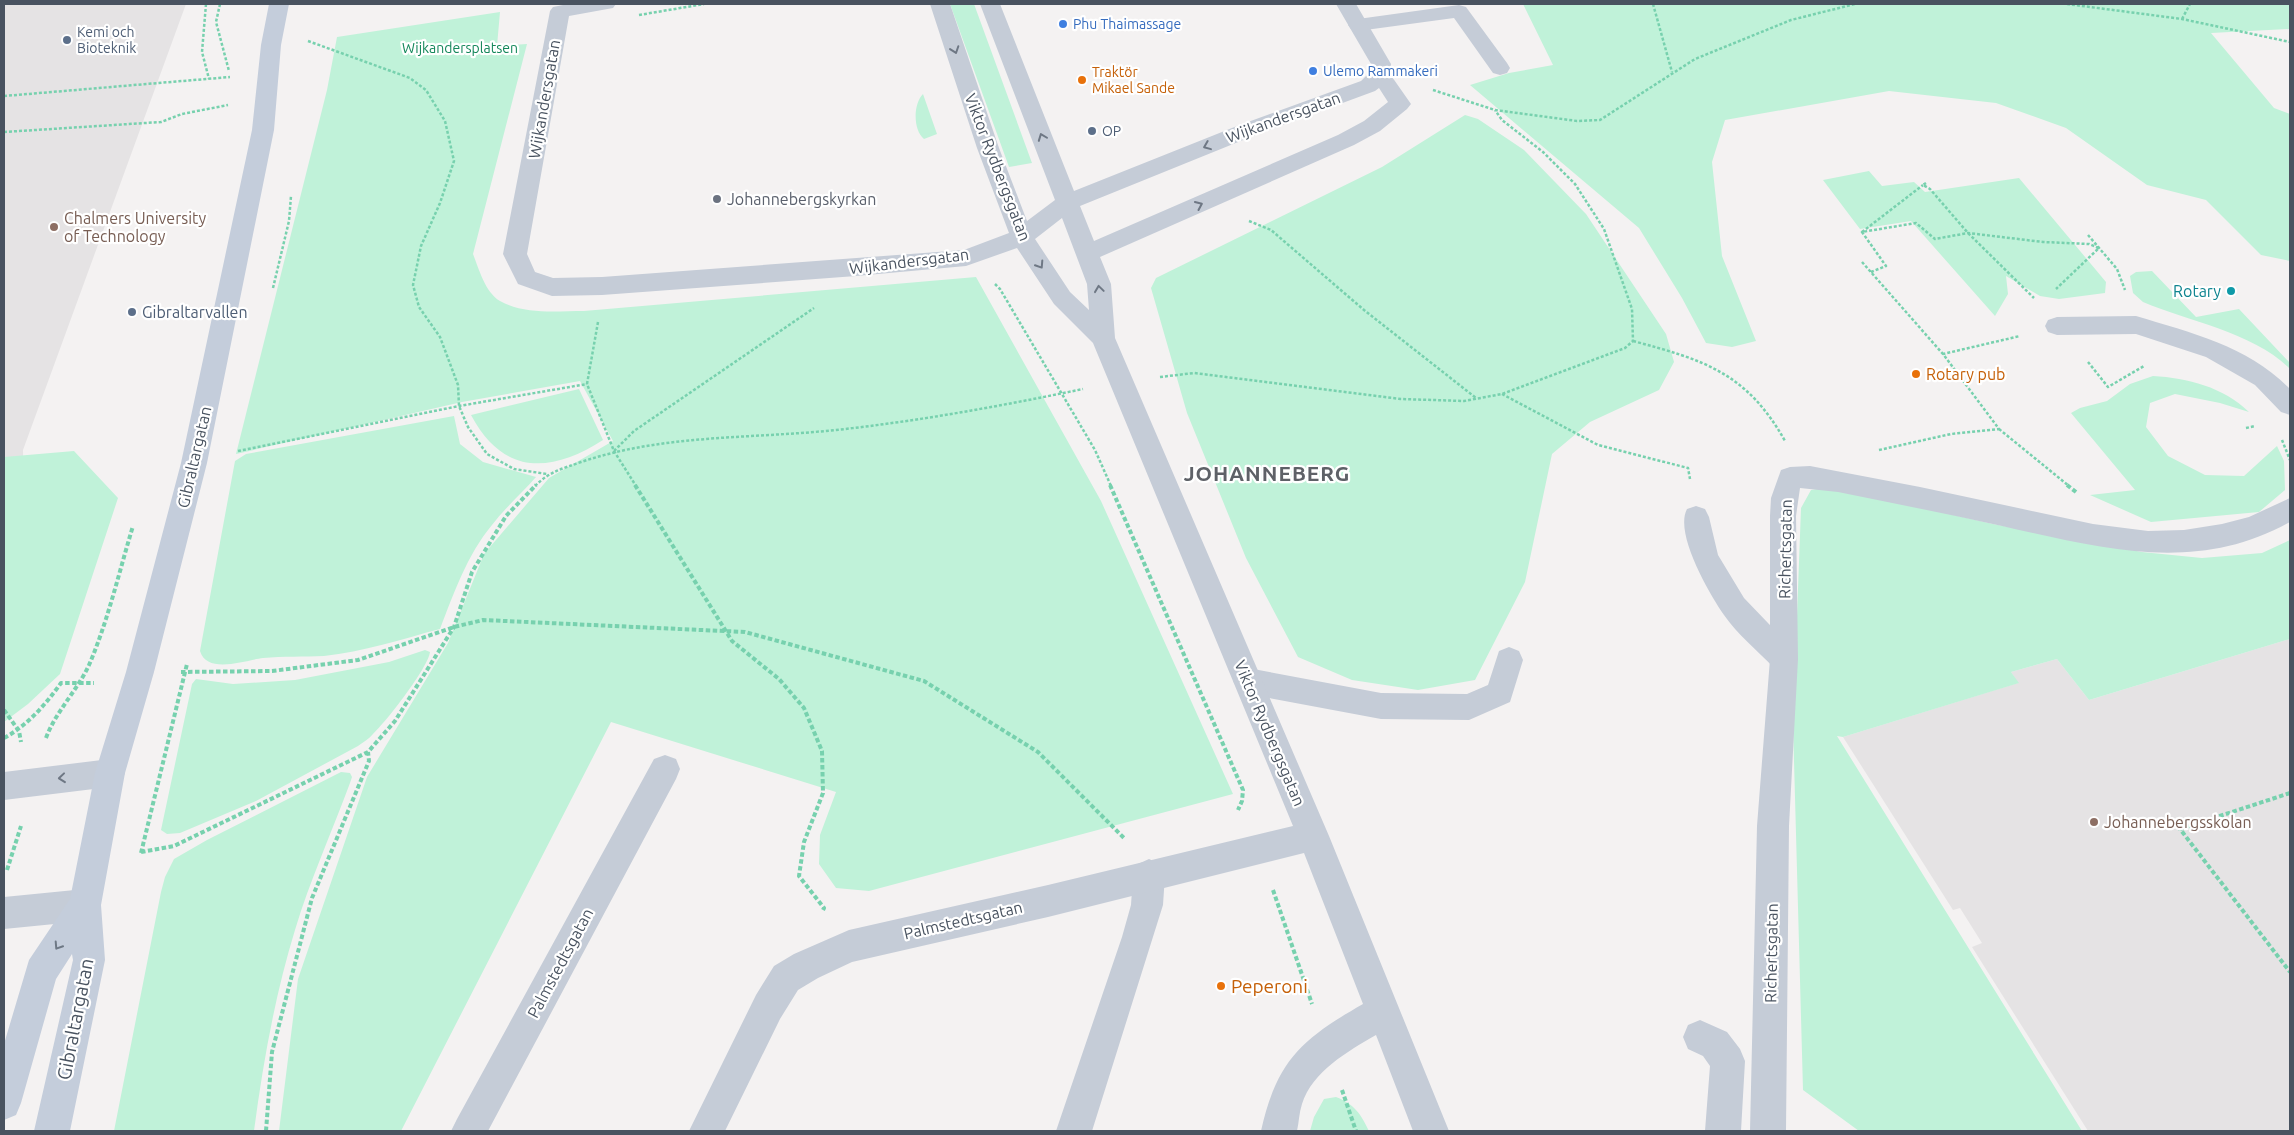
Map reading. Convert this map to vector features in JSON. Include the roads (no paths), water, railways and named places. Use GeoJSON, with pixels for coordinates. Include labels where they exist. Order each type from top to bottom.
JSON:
{"type":"FeatureCollection","features":[{"type":"Feature","properties":{"kind":"street","name":"Gibraltargatan"},"geometry":{"type":"LineString","coordinates":[[52,1131],[89,960],[85,906],[110,773],[140,672],[194,463],[263,130],[271,44],[279,4]]}},
{"type":"Feature","properties":{"kind":"street","name":"Wijkandersgatan"},"geometry":{"type":"LineString","coordinates":[[606,4],[560,11],[515,254],[526,278],[552,287],[602,286],[856,268],[966,258],[1022,238],[1066,203],[1245,130],[1368,86],[1380,74]]}},
{"type":"Feature","properties":{"kind":"street","name":"Viktor Rydbergsgatan"},"geometry":{"type":"LineString","coordinates":[[940,4],[988,148],[1022,238],[1062,298],[1104,338]]}},
{"type":"Feature","properties":{"kind":"street","name":"Viktor Rydbergsgatan"},"geometry":{"type":"LineString","coordinates":[[990,4],[1099,284],[1104,338],[1313,836],[1431,1131]]}},
{"type":"Feature","properties":{"kind":"street"},"geometry":{"type":"LineString","coordinates":[[1086,254],[1346,140],[1372,126],[1400,104],[1380,74],[1381,64],[1346,4]]}},
{"type":"Feature","properties":{"kind":"street"},"geometry":{"type":"LineString","coordinates":[[1358,25],[1459,11],[1500,68]]}},
{"type":"Feature","properties":{"kind":"street"},"geometry":{"type":"LineString","coordinates":[[2057,326],[2136,325],[2215,350],[2264,378],[2290,405]]}},
{"type":"Feature","properties":{"kind":"street","name":"Richertsgatan"},"geometry":{"type":"LineString","coordinates":[[1768,1131],[1773,826],[1784,659],[1783,516],[1784,498],[1790,478],[1810,477],[1838,480],[2068,529],[2148,542],[2195,539],[2247,529],[2274,519],[2290,509]]}},
{"type":"Feature","properties":{"kind":"street"},"geometry":{"type":"LineString","coordinates":[[1696,517],[1705,557],[1734,608],[1784,659]]}},
{"type":"Feature","properties":{"kind":"street"},"geometry":{"type":"LineString","coordinates":[[1248,681],[1381,706],[1469,707],[1500,693],[1508,660]]}},
{"type":"Feature","properties":{"kind":"street","name":"Palmstedtsgatan"},"geometry":{"type":"LineString","coordinates":[[470,1131],[665,769]]}},
{"type":"Feature","properties":{"kind":"street"},"geometry":{"type":"LineString","coordinates":[[4,786],[110,773]]}},
{"type":"Feature","properties":{"kind":"street","name":"Palmstedtsgatan"},"geometry":{"type":"LineString","coordinates":[[707,1131],[768,1006],[786,978],[806,966],[849,946],[1313,836]]}},
{"type":"Feature","properties":{"kind":"street"},"geometry":{"type":"LineString","coordinates":[[1074,1131],[1138,937],[1147,905],[1149,875]]}},
{"type":"Feature","properties":{"kind":"street","name":"Gibraltargatan"},"geometry":{"type":"LineString","coordinates":[[4,1103],[41,972],[85,906]]}},
{"type":"Feature","properties":{"kind":"street"},"geometry":{"type":"LineString","coordinates":[[4,913],[85,906]]}},
{"type":"Feature","properties":{"kind":"street"},"geometry":{"type":"LineString","coordinates":[[1279,1131],[1287,1097],[1306,1065],[1326,1045],[1384,1011]]}},
{"type":"Feature","properties":{"kind":"street"},"geometry":{"type":"LineString","coordinates":[[1700,1038],[1715,1044],[1728,1061],[1724,1131]]}},
{"type":"Feature","properties":{"kind":"place","name":"Phu Thaimassage"},"geometry":{"type":"Point","coordinates":[1063,24]}},
{"type":"Feature","properties":{"kind":"place","name":"Kemi och Bioteknik"},"geometry":{"type":"Point","coordinates":[67,40]}},
{"type":"Feature","properties":{"kind":"place","name":"Ulemo Rammakeri"},"geometry":{"type":"Point","coordinates":[1313,71]}},
{"type":"Feature","properties":{"kind":"place","name":"Traktör Mikael Sande"},"geometry":{"type":"Point","coordinates":[1082,80]}},
{"type":"Feature","properties":{"kind":"place","name":"OP"},"geometry":{"type":"Point","coordinates":[1092,131]}},
{"type":"Feature","properties":{"kind":"place","name":"Johannebergskyrkan"},"geometry":{"type":"Point","coordinates":[717,199]}},
{"type":"Feature","properties":{"kind":"place","name":"Chalmers University of Technology"},"geometry":{"type":"Point","coordinates":[54,227]}},
{"type":"Feature","properties":{"kind":"place","name":"Rotary"},"geometry":{"type":"Point","coordinates":[2231,291]}},
{"type":"Feature","properties":{"kind":"place","name":"Gibraltarvallen"},"geometry":{"type":"Point","coordinates":[132,312]}},
{"type":"Feature","properties":{"kind":"place","name":"Rotary pub"},"geometry":{"type":"Point","coordinates":[1916,374]}},
{"type":"Feature","properties":{"kind":"place","name":"Johannebergsskolan"},"geometry":{"type":"Point","coordinates":[2094,822]}},
{"type":"Feature","properties":{"kind":"place","name":"Peperoni"},"geometry":{"type":"Point","coordinates":[1221,986]}},
{"type":"Feature","properties":{"kind":"district","name":"JOHANNEBERG"},"geometry":{"type":"Point","coordinates":[1267,473]}},
{"type":"Feature","properties":{"kind":"park label","name":"Wijkandersplatsen"},"geometry":{"type":"Point","coordinates":[460,48]}}]}
